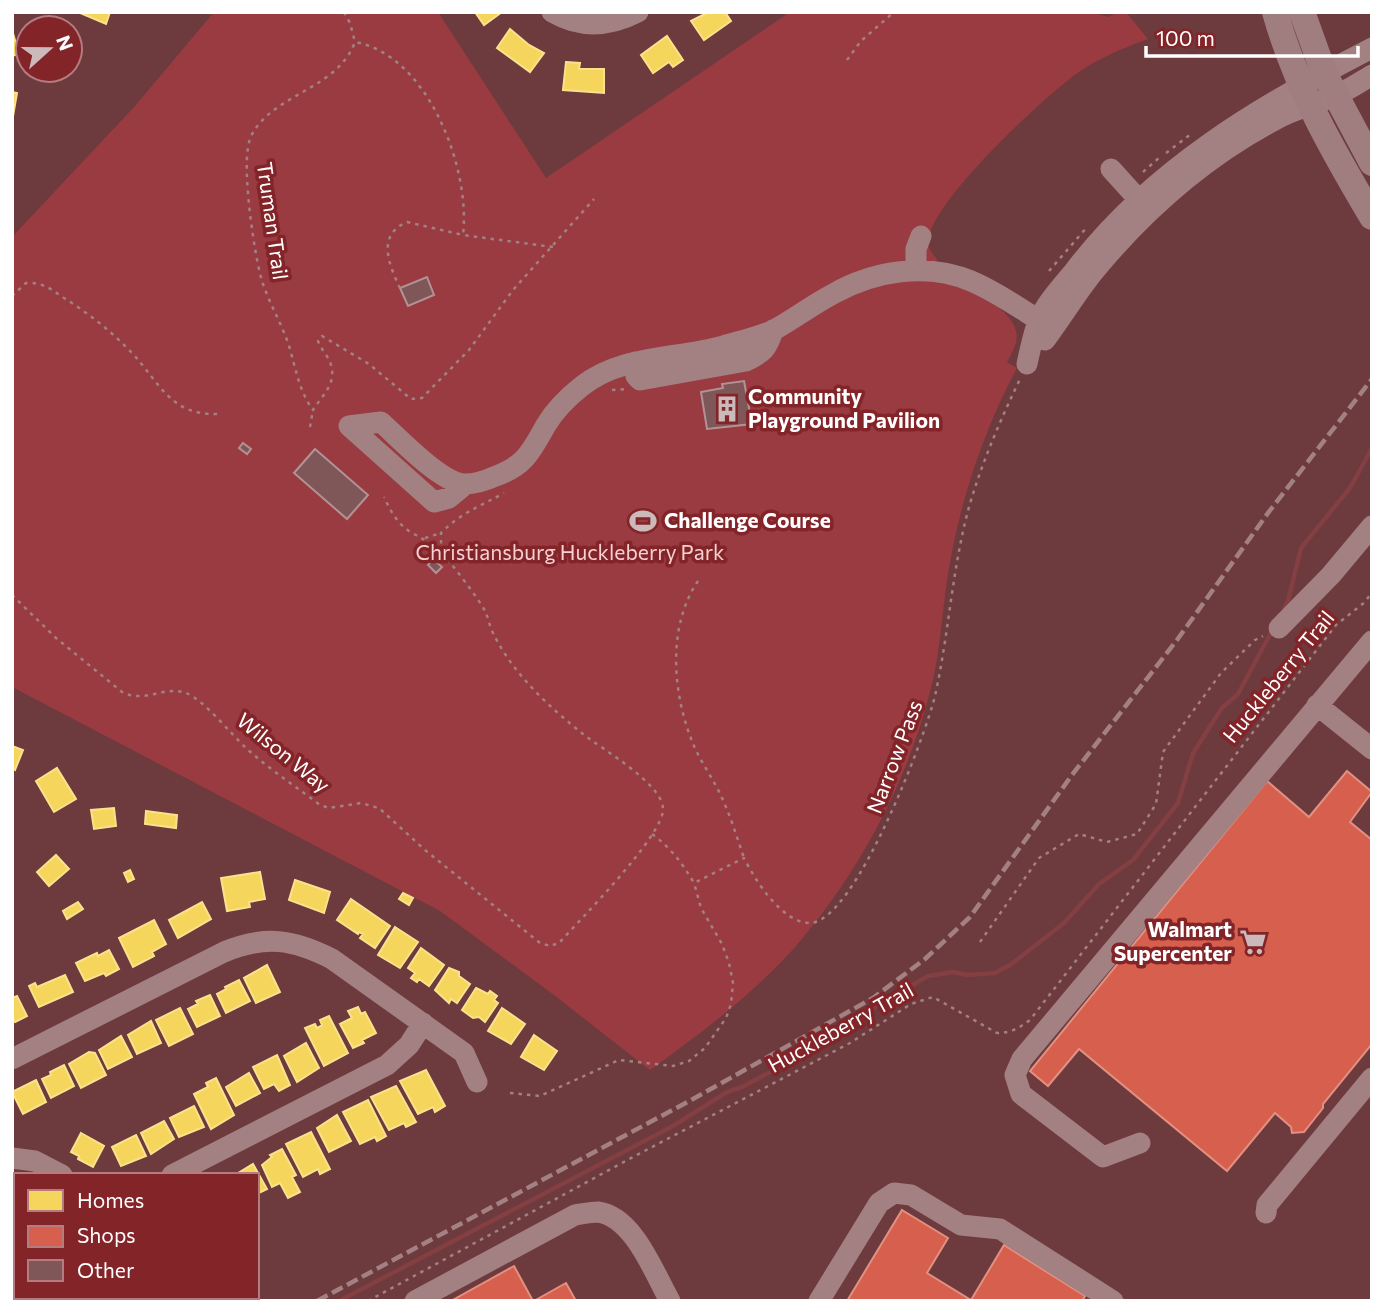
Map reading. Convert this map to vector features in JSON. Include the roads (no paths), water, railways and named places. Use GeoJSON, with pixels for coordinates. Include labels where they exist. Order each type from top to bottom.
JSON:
{"type":"FeatureCollection","features":[{"type":"Feature","properties":{"kind":"main road"},"geometry":{"type":"LineString","coordinates":[[1275,12],[1283,43],[1304,96],[1372,217]]}},
{"type":"Feature","properties":{"kind":"main road"},"geometry":{"type":"LineString","coordinates":[[1302,12],[1330,84],[1372,163]]}},
{"type":"Feature","properties":{"kind":"street"},"geometry":{"type":"LineString","coordinates":[[552,12],[570,21],[588,25],[607,24],[638,12]]}},
{"type":"Feature","properties":{"kind":"street"},"geometry":{"type":"LineString","coordinates":[[1330,84],[1372,48]]}},
{"type":"Feature","properties":{"kind":"street"},"geometry":{"type":"LineString","coordinates":[[1046,325],[1082,260],[1164,176],[1219,135],[1330,84],[1372,75]]}},
{"type":"Feature","properties":{"kind":"street"},"geometry":{"type":"LineString","coordinates":[[1046,325],[1139,222],[1177,186],[1232,145],[1275,120],[1304,96]]}},
{"type":"Feature","properties":{"kind":"street"},"geometry":{"type":"LineString","coordinates":[[1111,169],[1139,200]]}},
{"type":"Feature","properties":{"kind":"street"},"geometry":{"type":"LineString","coordinates":[[916,271],[916,249],[920,236]]}},
{"type":"Feature","properties":{"kind":"street"},"geometry":{"type":"LineString","coordinates":[[349,426],[381,422],[442,476],[455,483],[466,484],[506,472],[523,462],[559,407],[579,388],[600,374],[635,362],[720,347],[773,330],[845,288],[886,274],[916,271],[968,279],[1046,325]]}},
{"type":"Feature","properties":{"kind":"street"},"geometry":{"type":"LineString","coordinates":[[1279,628],[1331,575],[1372,526]]}},
{"type":"Feature","properties":{"kind":"street"},"geometry":{"type":"LineString","coordinates":[[1140,1143],[1103,1157],[1021,1094],[1015,1075],[1022,1059],[1372,640]]}},
{"type":"Feature","properties":{"kind":"street"},"geometry":{"type":"LineString","coordinates":[[1317,705],[1372,748]]}},
{"type":"Feature","properties":{"kind":"street"},"geometry":{"type":"LineString","coordinates":[[12,1059],[224,952],[244,943],[266,940],[300,945],[332,959],[464,1053],[477,1082]]}},
{"type":"Feature","properties":{"kind":"street"},"geometry":{"type":"LineString","coordinates":[[176,1173],[387,1065],[409,1045],[423,1023]]}},
{"type":"Feature","properties":{"kind":"street"},"geometry":{"type":"LineString","coordinates":[[1266,1213],[1267,1205],[1372,1078]]}},
{"type":"Feature","properties":{"kind":"street"},"geometry":{"type":"LineString","coordinates":[[12,1158],[35,1161],[58,1173]]}},
{"type":"Feature","properties":{"kind":"street"},"geometry":{"type":"LineString","coordinates":[[819,1301],[879,1203],[894,1194],[911,1195],[961,1224],[1000,1229],[1113,1301]]}},
{"type":"Feature","properties":{"kind":"street"},"geometry":{"type":"LineString","coordinates":[[415,1301],[575,1215],[598,1212],[620,1221],[636,1240],[670,1301]]}},
{"type":"Feature","properties":{"kind":"waterway"},"geometry":{"type":"LineString","coordinates":[[1284,609],[1301,548],[1350,488],[1372,448]]}},
{"type":"Feature","properties":{"kind":"waterway"},"geometry":{"type":"LineString","coordinates":[[339,1301],[673,1126],[727,1092],[776,1069],[793,1055],[928,976],[953,972],[967,975],[995,973],[1010,965],[1064,923],[1099,884],[1133,860],[1178,803],[1193,753],[1222,708],[1238,694],[1273,629]]}},
{"type":"Feature","properties":{"kind":"railway"},"geometry":{"type":"LineString","coordinates":[[317,1301],[693,1099],[873,998],[925,959],[970,917],[1072,775],[1177,640],[1268,513],[1372,379]]}},
{"type":"Feature","properties":{"kind":"place","name":"Community Playground Pavilion"},"geometry":{"type":"Point","coordinates":[727,409]}},
{"type":"Feature","properties":{"kind":"place","name":"Challenge Course"},"geometry":{"type":"Point","coordinates":[643,521]}},
{"type":"Feature","properties":{"kind":"place","name":"Walmart Supercenter"},"geometry":{"type":"Point","coordinates":[1253,942]}},
{"type":"Feature","properties":{"kind":"park label","name":"Christiansburg Huckleberry Park"},"geometry":{"type":"Point","coordinates":[570,553]}}]}
